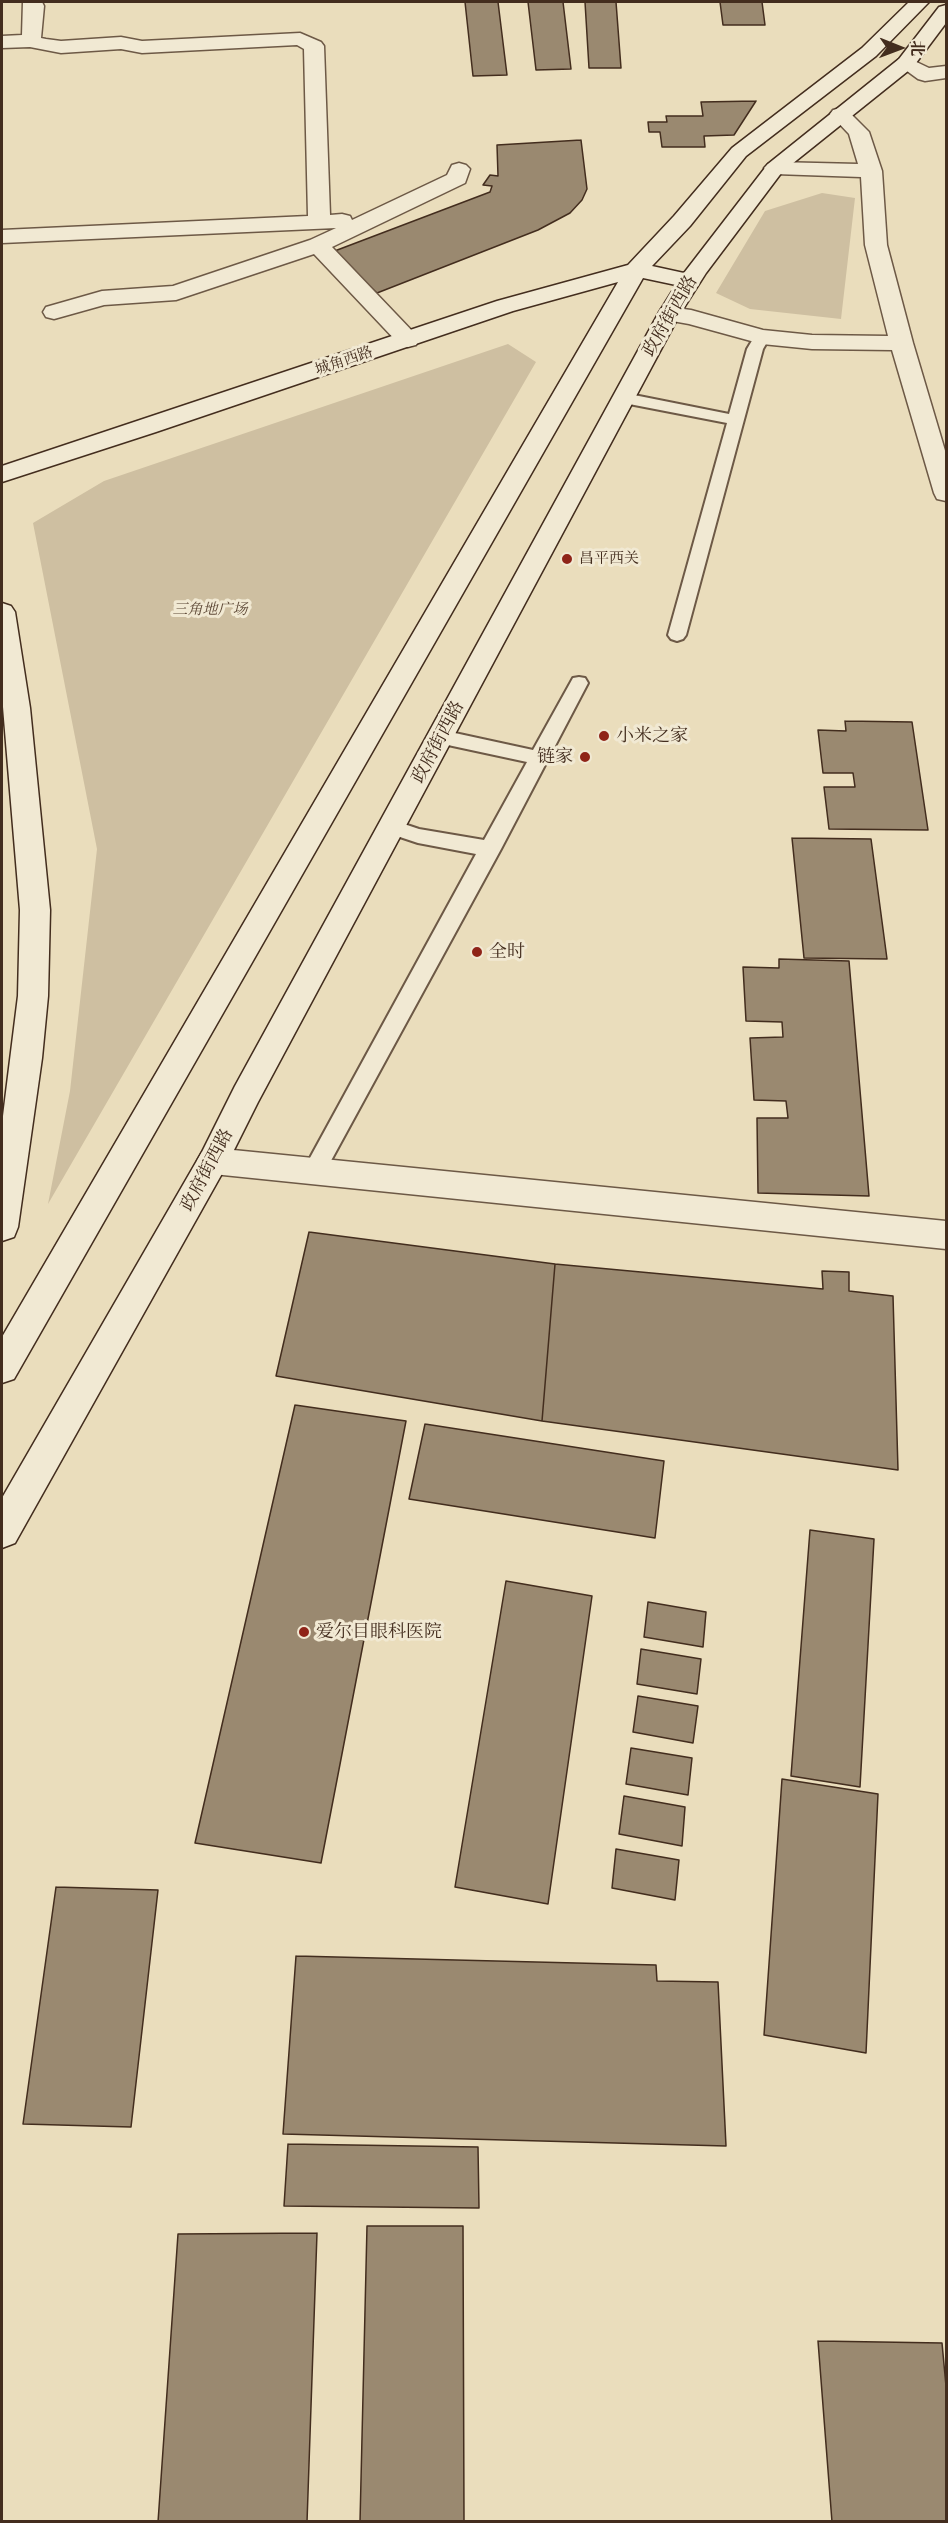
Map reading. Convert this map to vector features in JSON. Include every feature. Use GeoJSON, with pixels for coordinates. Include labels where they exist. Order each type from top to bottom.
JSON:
{"type":"FeatureCollection","features":[{"type":"Feature","properties":{"kind":"street"},"geometry":{"type":"LineString","coordinates":[[31,41],[34,6],[32,2]]}},
{"type":"Feature","properties":{"kind":"street"},"geometry":{"type":"LineString","coordinates":[[2,1368],[636,270],[682,221],[739,152],[869,52],[919,2]]}},
{"type":"Feature","properties":{"kind":"street","name":"政府街西路"},"geometry":{"type":"LineString","coordinates":[[2,1531],[213,1161],[246,1095],[669,314],[690,281],[776,168],[906,63],[946,11]]}},
{"type":"Feature","properties":{"kind":"street"},"geometry":{"type":"LineString","coordinates":[[2,42],[31,41],[61,46],[121,43],[142,47],[300,39],[314,46],[318,234],[408,340]]}},
{"type":"Feature","properties":{"kind":"street"},"geometry":{"type":"LineString","coordinates":[[906,63],[925,75],[946,72]]}},
{"type":"Feature","properties":{"kind":"street"},"geometry":{"type":"LineString","coordinates":[[840,114],[859,132],[871,171],[876,245],[901,343],[946,493]]}},
{"type":"Feature","properties":{"kind":"street"},"geometry":{"type":"LineString","coordinates":[[776,168],[871,171]]}},
{"type":"Feature","properties":{"kind":"street"},"geometry":{"type":"LineString","coordinates":[[54,312],[102,298],[176,293],[318,234],[370,220],[457,178],[459,169]]}},
{"type":"Feature","properties":{"kind":"street"},"geometry":{"type":"LineString","coordinates":[[2,237],[318,234]]}},
{"type":"Feature","properties":{"kind":"street","name":"城角西路"},"geometry":{"type":"LineString","coordinates":[[2,474],[148,428],[505,306],[636,270],[690,281]]}},
{"type":"Feature","properties":{"kind":"street"},"geometry":{"type":"LineString","coordinates":[[669,314],[691,317],[762,337],[812,342],[901,343]]}},
{"type":"Feature","properties":{"kind":"street"},"geometry":{"type":"LineString","coordinates":[[2,612],[16,708],[35,910],[33,996],[27,1058],[2,1227]]}},
{"type":"Feature","properties":{"kind":"street"},"geometry":{"type":"LineString","coordinates":[[213,1161],[313,1173],[946,1235]]}},
{"type":"Feature","properties":{"kind":"lane"},"geometry":{"type":"LineString","coordinates":[[677,635],[755,349],[762,337]]}},
{"type":"Feature","properties":{"kind":"lane"},"geometry":{"type":"LineString","coordinates":[[624,398],[736,420]]}},
{"type":"Feature","properties":{"kind":"lane"},"geometry":{"type":"LineString","coordinates":[[313,1173],[491,849],[579,683]]}},
{"type":"Feature","properties":{"kind":"lane"},"geometry":{"type":"LineString","coordinates":[[441,737],[540,758]]}},
{"type":"Feature","properties":{"kind":"lane"},"geometry":{"type":"LineString","coordinates":[[392,827],[418,836],[491,849]]}},
{"type":"Feature","properties":{"kind":"green space"},"geometry":{"type":"Polygon","coordinates":[[[822,193],[855,198],[841,319],[750,309],[716,293],[765,211],[822,193]]]}},
{"type":"Feature","properties":{"kind":"green space","name":"三角地广场"},"geometry":{"type":"Polygon","coordinates":[[[508,344],[536,362],[48,1204],[70,1091],[97,849],[33,523],[104,481],[508,344]]]}},
{"type":"Feature","properties":{"kind":"building"},"geometry":{"type":"Polygon","coordinates":[[[465,2],[498,2],[507,75],[473,76],[465,2]]]}},
{"type":"Feature","properties":{"kind":"building"},"geometry":{"type":"Polygon","coordinates":[[[528,2],[563,2],[571,69],[536,70],[528,2]]]}},
{"type":"Feature","properties":{"kind":"building"},"geometry":{"type":"Polygon","coordinates":[[[585,2],[616,2],[621,68],[589,68],[585,2]]]}},
{"type":"Feature","properties":{"kind":"building"},"geometry":{"type":"Polygon","coordinates":[[[720,2],[762,2],[765,25],[723,25],[720,2]]]}},
{"type":"Feature","properties":{"kind":"building"},"geometry":{"type":"Polygon","coordinates":[[[756,101],[734,135],[704,136],[705,147],[662,147],[660,132],[649,132],[648,122],[667,122],[666,116],[703,116],[701,102],[756,101]]]}},
{"type":"Feature","properties":{"kind":"building"},"geometry":{"type":"Polygon","coordinates":[[[581,140],[587,189],[582,200],[570,213],[538,230],[377,293],[332,252],[490,192],[492,186],[483,185],[490,175],[498,176],[497,145],[581,140]]]}},
{"type":"Feature","properties":{"kind":"building"},"geometry":{"type":"Polygon","coordinates":[[[845,721],[912,722],[928,830],[829,829],[824,787],[855,787],[853,773],[823,773],[818,730],[846,731],[845,721]]]}},
{"type":"Feature","properties":{"kind":"building"},"geometry":{"type":"Polygon","coordinates":[[[792,838],[871,839],[887,959],[804,958],[792,838]]]}},
{"type":"Feature","properties":{"kind":"building"},"geometry":{"type":"Polygon","coordinates":[[[779,959],[849,961],[869,1196],[758,1193],[757,1118],[788,1118],[786,1101],[754,1100],[750,1038],[783,1037],[782,1022],[746,1021],[743,967],[779,968],[779,959]]]}},
{"type":"Feature","properties":{"kind":"building"},"geometry":{"type":"Polygon","coordinates":[[[309,1232],[555,1264],[542,1421],[276,1376],[309,1232]]]}},
{"type":"Feature","properties":{"kind":"building"},"geometry":{"type":"Polygon","coordinates":[[[555,1264],[823,1289],[822,1271],[849,1272],[849,1291],[893,1296],[898,1470],[542,1421],[555,1264]]]}},
{"type":"Feature","properties":{"kind":"building","name":"爱尔目眼科医院"},"geometry":{"type":"Polygon","coordinates":[[[295,1405],[406,1421],[321,1863],[195,1843],[295,1405]]]}},
{"type":"Feature","properties":{"kind":"building"},"geometry":{"type":"Polygon","coordinates":[[[425,1424],[664,1461],[655,1538],[409,1499],[425,1424]]]}},
{"type":"Feature","properties":{"kind":"building"},"geometry":{"type":"Polygon","coordinates":[[[810,1530],[874,1539],[860,1787],[791,1776],[810,1530]]]}},
{"type":"Feature","properties":{"kind":"building"},"geometry":{"type":"Polygon","coordinates":[[[506,1581],[592,1596],[548,1904],[455,1887],[506,1581]]]}},
{"type":"Feature","properties":{"kind":"building"},"geometry":{"type":"Polygon","coordinates":[[[648,1602],[706,1612],[703,1647],[644,1637],[648,1602]]]}},
{"type":"Feature","properties":{"kind":"building"},"geometry":{"type":"Polygon","coordinates":[[[641,1649],[701,1659],[697,1694],[637,1684],[641,1649]]]}},
{"type":"Feature","properties":{"kind":"building"},"geometry":{"type":"Polygon","coordinates":[[[638,1696],[698,1706],[693,1743],[633,1732],[638,1696]]]}},
{"type":"Feature","properties":{"kind":"building"},"geometry":{"type":"Polygon","coordinates":[[[631,1748],[692,1758],[688,1795],[626,1784],[631,1748]]]}},
{"type":"Feature","properties":{"kind":"building"},"geometry":{"type":"Polygon","coordinates":[[[782,1779],[878,1794],[866,2053],[764,2035],[782,1779]]]}},
{"type":"Feature","properties":{"kind":"building"},"geometry":{"type":"Polygon","coordinates":[[[624,1796],[685,1807],[682,1846],[619,1834],[624,1796]]]}},
{"type":"Feature","properties":{"kind":"building"},"geometry":{"type":"Polygon","coordinates":[[[616,1849],[679,1860],[675,1900],[612,1888],[616,1849]]]}},
{"type":"Feature","properties":{"kind":"building"},"geometry":{"type":"Polygon","coordinates":[[[56,1887],[158,1890],[131,2127],[23,2124],[56,1887]]]}},
{"type":"Feature","properties":{"kind":"building"},"geometry":{"type":"Polygon","coordinates":[[[296,1956],[656,1965],[657,1981],[718,1982],[726,2146],[283,2134],[296,1956]]]}},
{"type":"Feature","properties":{"kind":"building"},"geometry":{"type":"Polygon","coordinates":[[[288,2144],[478,2147],[479,2208],[284,2206],[288,2144]]]}},
{"type":"Feature","properties":{"kind":"building"},"geometry":{"type":"Polygon","coordinates":[[[367,2226],[463,2226],[464,2522],[360,2522],[367,2226]]]}},
{"type":"Feature","properties":{"kind":"building"},"geometry":{"type":"Polygon","coordinates":[[[317,2233],[307,2522],[158,2522],[178,2234],[317,2233]]]}},
{"type":"Feature","properties":{"kind":"building"},"geometry":{"type":"Polygon","coordinates":[[[818,2341],[942,2343],[946,2386],[946,2522],[832,2522],[818,2341]]]}},
{"type":"Feature","properties":{"kind":"place","name":"昌平西关"},"geometry":{"type":"Point","coordinates":[567,559]}},
{"type":"Feature","properties":{"kind":"place","name":"小米之家"},"geometry":{"type":"Point","coordinates":[604,736]}},
{"type":"Feature","properties":{"kind":"place","name":"链家"},"geometry":{"type":"Point","coordinates":[585,757]}},
{"type":"Feature","properties":{"kind":"place","name":"全时"},"geometry":{"type":"Point","coordinates":[477,952]}},
{"type":"Feature","properties":{"kind":"place","name":"爱尔目眼科医院"},"geometry":{"type":"Point","coordinates":[304,1632]}}]}
